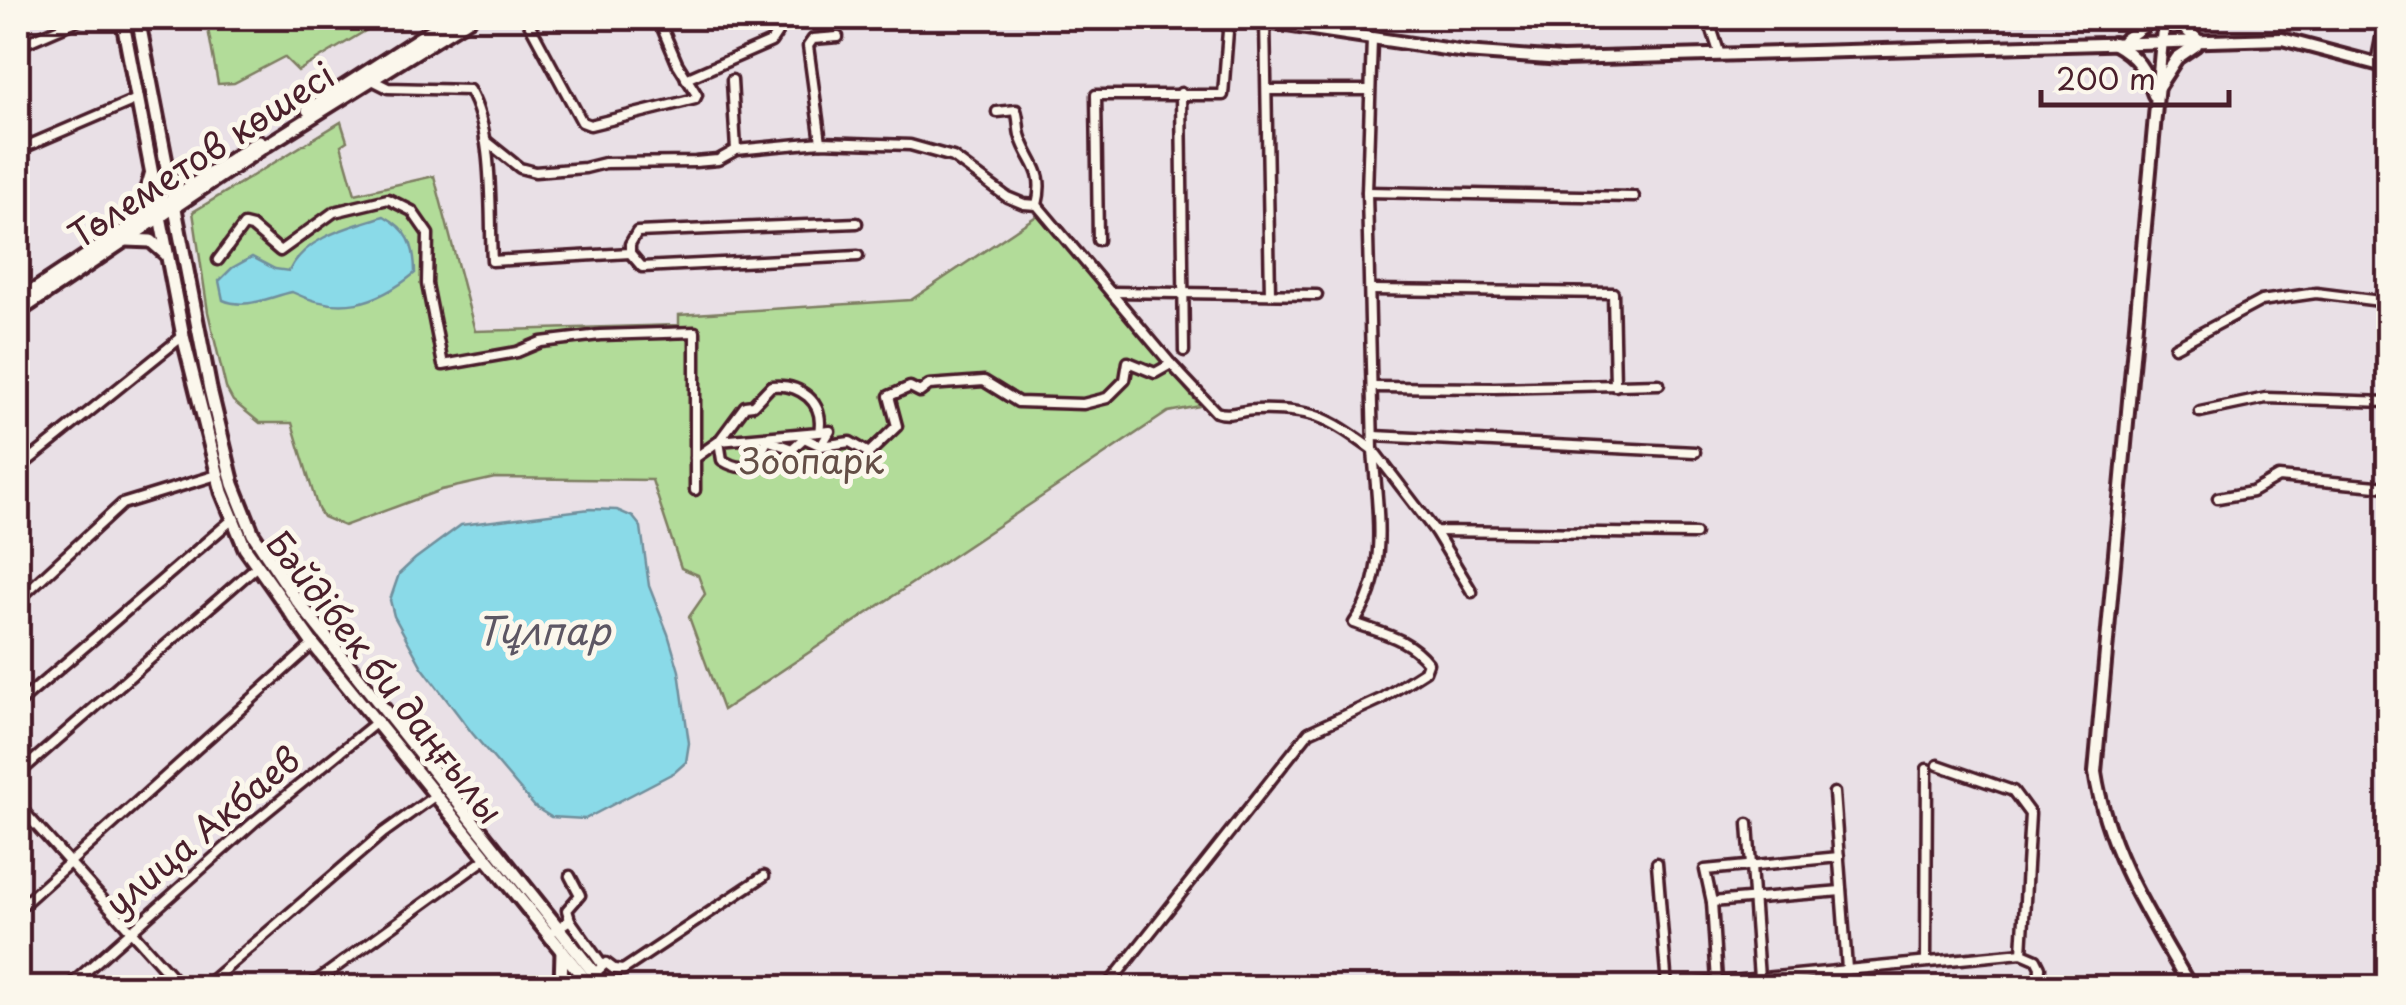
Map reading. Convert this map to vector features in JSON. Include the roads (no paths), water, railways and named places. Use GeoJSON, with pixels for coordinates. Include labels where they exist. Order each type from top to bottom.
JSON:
{"type":"FeatureCollection","features":[{"type":"Feature","properties":{"kind":"main road","name":"Бәйдібек би даңғылы"},"geometry":{"type":"LineString","coordinates":[[122,18],[184,336],[217,475],[232,519],[256,566],[313,644],[436,795],[599,969],[606,988]]}},
{"type":"Feature","properties":{"kind":"main road","name":"Бәйдібек би даңғылы"},"geometry":{"type":"LineString","coordinates":[[138,18],[210,389],[233,484],[253,534],[296,599],[492,854]]}},
{"type":"Feature","properties":{"kind":"main road","name":"Төлеметов көшесі"},"geometry":{"type":"LineString","coordinates":[[175,202],[452,18]]}},
{"type":"Feature","properties":{"kind":"main road","name":"Төлеметов көшесі"},"geometry":{"type":"LineString","coordinates":[[18,301],[138,220],[175,202],[470,18]]}},
{"type":"Feature","properties":{"kind":"main road"},"geometry":{"type":"LineString","coordinates":[[1236,18],[1465,52],[1562,59],[2282,39],[2388,68]]}},
{"type":"Feature","properties":{"kind":"main road"},"geometry":{"type":"LineString","coordinates":[[2116,43],[2155,18]]}},
{"type":"Feature","properties":{"kind":"main road"},"geometry":{"type":"LineString","coordinates":[[2164,18],[2095,772],[2099,801],[2114,848],[2191,988]]}},
{"type":"Feature","properties":{"kind":"main road"},"geometry":{"type":"LineString","coordinates":[[2173,18],[2204,42]]}},
{"type":"Feature","properties":{"kind":"main road"},"geometry":{"type":"LineString","coordinates":[[127,44],[142,40]]}},
{"type":"Feature","properties":{"kind":"main road"},"geometry":{"type":"LineString","coordinates":[[2155,95],[2176,58],[2204,42]]}},
{"type":"Feature","properties":{"kind":"main road"},"geometry":{"type":"LineString","coordinates":[[2116,43],[2141,64],[2155,95]]}},
{"type":"Feature","properties":{"kind":"main road"},"geometry":{"type":"LineString","coordinates":[[138,220],[152,171]]}},
{"type":"Feature","properties":{"kind":"main road","name":"Төлеметов көшесі"},"geometry":{"type":"LineString","coordinates":[[18,312],[127,240],[160,211]]}},
{"type":"Feature","properties":{"kind":"main road"},"geometry":{"type":"LineString","coordinates":[[127,240],[151,241],[168,258]]}},
{"type":"Feature","properties":{"kind":"main road","name":"Бәйдібек би даңғылы"},"geometry":{"type":"LineString","coordinates":[[559,927],[562,951],[592,987]]}},
{"type":"Feature","properties":{"kind":"main road"},"geometry":{"type":"LineString","coordinates":[[562,951],[561,985],[592,987]]}},
{"type":"Feature","properties":{"kind":"street"},"geometry":{"type":"LineString","coordinates":[[18,46],[83,18]]}},
{"type":"Feature","properties":{"kind":"street"},"geometry":{"type":"LineString","coordinates":[[526,18],[582,122],[590,125],[695,99],[658,18]]}},
{"type":"Feature","properties":{"kind":"street"},"geometry":{"type":"LineString","coordinates":[[686,79],[771,42],[776,33],[770,18]]}},
{"type":"Feature","properties":{"kind":"street"},"geometry":{"type":"LineString","coordinates":[[1098,240],[1096,95],[1222,95],[1228,31],[1236,18]]}},
{"type":"Feature","properties":{"kind":"street"},"geometry":{"type":"LineString","coordinates":[[1708,18],[1720,55]]}},
{"type":"Feature","properties":{"kind":"street"},"geometry":{"type":"LineString","coordinates":[[2376,64],[2385,18]]}},
{"type":"Feature","properties":{"kind":"street"},"geometry":{"type":"LineString","coordinates":[[1264,21],[1270,294]]}},
{"type":"Feature","properties":{"kind":"street"},"geometry":{"type":"LineString","coordinates":[[821,142],[808,46],[814,39],[838,37]]}},
{"type":"Feature","properties":{"kind":"street"},"geometry":{"type":"LineString","coordinates":[[1106,988],[1310,732],[1426,671],[1428,663],[1409,644],[1354,623],[1380,554],[1373,450],[1368,192],[1372,39]]}},
{"type":"Feature","properties":{"kind":"street"},"geometry":{"type":"LineString","coordinates":[[370,79],[388,88],[468,90],[476,103],[485,140],[492,261],[630,252]]}},
{"type":"Feature","properties":{"kind":"street"},"geometry":{"type":"LineString","coordinates":[[732,80],[736,150]]}},
{"type":"Feature","properties":{"kind":"street"},"geometry":{"type":"LineString","coordinates":[[1268,90],[1369,90]]}},
{"type":"Feature","properties":{"kind":"street"},"geometry":{"type":"LineString","coordinates":[[1181,94],[1184,352]]}},
{"type":"Feature","properties":{"kind":"street"},"geometry":{"type":"LineString","coordinates":[[18,150],[137,99]]}},
{"type":"Feature","properties":{"kind":"street"},"geometry":{"type":"LineString","coordinates":[[997,112],[1016,110],[1020,136],[1039,169],[1037,205]]}},
{"type":"Feature","properties":{"kind":"street"},"geometry":{"type":"LineString","coordinates":[[485,140],[520,168],[534,172],[606,163],[718,160],[736,150],[821,142],[910,144],[953,157],[1007,197],[1037,205],[1216,412],[1225,415],[1248,410],[1296,409],[1338,424],[1373,450],[1435,531],[1472,592]]}},
{"type":"Feature","properties":{"kind":"street"},"geometry":{"type":"LineString","coordinates":[[1368,192],[1634,197]]}},
{"type":"Feature","properties":{"kind":"street"},"geometry":{"type":"LineString","coordinates":[[218,260],[244,225],[252,227],[280,251],[334,212],[388,199],[412,210],[428,234],[427,284],[443,365],[517,352],[541,342],[600,335],[695,332],[695,490]]}},
{"type":"Feature","properties":{"kind":"street"},"geometry":{"type":"LineString","coordinates":[[857,223],[637,232],[630,252],[642,267],[858,256]]}},
{"type":"Feature","properties":{"kind":"street"},"geometry":{"type":"LineString","coordinates":[[1372,290],[1614,293],[1615,386]]}},
{"type":"Feature","properties":{"kind":"street"},"geometry":{"type":"LineString","coordinates":[[1111,292],[1317,295]]}},
{"type":"Feature","properties":{"kind":"street"},"geometry":{"type":"LineString","coordinates":[[2175,347],[2262,301],[2316,293],[2388,302]]}},
{"type":"Feature","properties":{"kind":"street"},"geometry":{"type":"LineString","coordinates":[[18,469],[184,336]]}},
{"type":"Feature","properties":{"kind":"street"},"geometry":{"type":"LineString","coordinates":[[719,441],[722,460],[735,468],[752,467],[761,458],[767,440],[792,449],[804,438],[821,446],[850,442],[869,453],[897,426],[889,396],[910,388],[920,392],[929,385],[984,381],[1018,402],[1083,404],[1107,398],[1125,380],[1128,362],[1155,373],[1172,364]]}},
{"type":"Feature","properties":{"kind":"street"},"geometry":{"type":"LineString","coordinates":[[1372,387],[1659,384]]}},
{"type":"Feature","properties":{"kind":"street"},"geometry":{"type":"LineString","coordinates":[[695,458],[719,441],[745,406],[753,406],[771,386],[786,385],[814,402],[821,413],[819,432]]}},
{"type":"Feature","properties":{"kind":"street"},"geometry":{"type":"LineString","coordinates":[[2200,412],[2266,398],[2388,402]]}},
{"type":"Feature","properties":{"kind":"street"},"geometry":{"type":"LineString","coordinates":[[719,441],[830,431],[821,446]]}},
{"type":"Feature","properties":{"kind":"street"},"geometry":{"type":"LineString","coordinates":[[1374,436],[1695,452]]}},
{"type":"Feature","properties":{"kind":"street"},"geometry":{"type":"LineString","coordinates":[[18,600],[122,504],[217,475]]}},
{"type":"Feature","properties":{"kind":"street"},"geometry":{"type":"LineString","coordinates":[[2218,498],[2252,492],[2278,478],[2388,487]]}},
{"type":"Feature","properties":{"kind":"street"},"geometry":{"type":"LineString","coordinates":[[18,704],[232,519]]}},
{"type":"Feature","properties":{"kind":"street"},"geometry":{"type":"LineString","coordinates":[[1435,531],[1696,534]]}},
{"type":"Feature","properties":{"kind":"street"},"geometry":{"type":"LineString","coordinates":[[18,774],[256,566]]}},
{"type":"Feature","properties":{"kind":"street"},"geometry":{"type":"LineString","coordinates":[[18,909],[313,644]]}},
{"type":"Feature","properties":{"kind":"street","name":"улица Акбаев"},"geometry":{"type":"LineString","coordinates":[[66,988],[378,721]]}},
{"type":"Feature","properties":{"kind":"street"},"geometry":{"type":"LineString","coordinates":[[1938,766],[2014,791],[2030,814],[2022,953]]}},
{"type":"Feature","properties":{"kind":"street"},"geometry":{"type":"LineString","coordinates":[[1926,962],[1927,769]]}},
{"type":"Feature","properties":{"kind":"street"},"geometry":{"type":"LineString","coordinates":[[1834,792],[1847,969]]}},
{"type":"Feature","properties":{"kind":"street"},"geometry":{"type":"LineString","coordinates":[[203,988],[383,832],[436,795]]}},
{"type":"Feature","properties":{"kind":"street"},"geometry":{"type":"LineString","coordinates":[[18,804],[182,988]]}},
{"type":"Feature","properties":{"kind":"street"},"geometry":{"type":"LineString","coordinates":[[1748,824],[1759,978]]}},
{"type":"Feature","properties":{"kind":"street"},"geometry":{"type":"LineString","coordinates":[[307,988],[492,854]]}},
{"type":"Feature","properties":{"kind":"street"},"geometry":{"type":"LineString","coordinates":[[1717,982],[1712,902],[1705,870],[1838,856]]}},
{"type":"Feature","properties":{"kind":"street"},"geometry":{"type":"LineString","coordinates":[[1657,863],[1664,987],[2022,953],[2036,958],[2040,967],[2039,988]]}},
{"type":"Feature","properties":{"kind":"street"},"geometry":{"type":"LineString","coordinates":[[559,927],[580,895],[570,876]]}},
{"type":"Feature","properties":{"kind":"street"},"geometry":{"type":"LineString","coordinates":[[599,969],[606,963],[623,970],[764,876]]}},
{"type":"Feature","properties":{"kind":"street"},"geometry":{"type":"LineString","coordinates":[[1712,902],[1841,891]]}},
{"type":"Feature","properties":{"kind":"water"},"geometry":{"type":"Polygon","coordinates":[[[384,216],[399,226],[408,239],[415,273],[386,293],[341,305],[292,292],[249,303],[223,300],[219,281],[252,257],[275,269],[289,271],[306,249],[318,241],[384,216]]]}},
{"type":"Feature","properties":{"kind":"water","name":"Тұлпар"},"geometry":{"type":"Polygon","coordinates":[[[590,509],[617,510],[633,517],[641,527],[649,586],[679,671],[689,743],[686,762],[675,772],[585,819],[551,817],[535,807],[422,667],[394,616],[390,600],[399,574],[461,525],[590,509]]]}},
{"type":"Feature","properties":{"kind":"park label","name":"Зоопарк"},"geometry":{"type":"Point","coordinates":[812,462]}}]}
